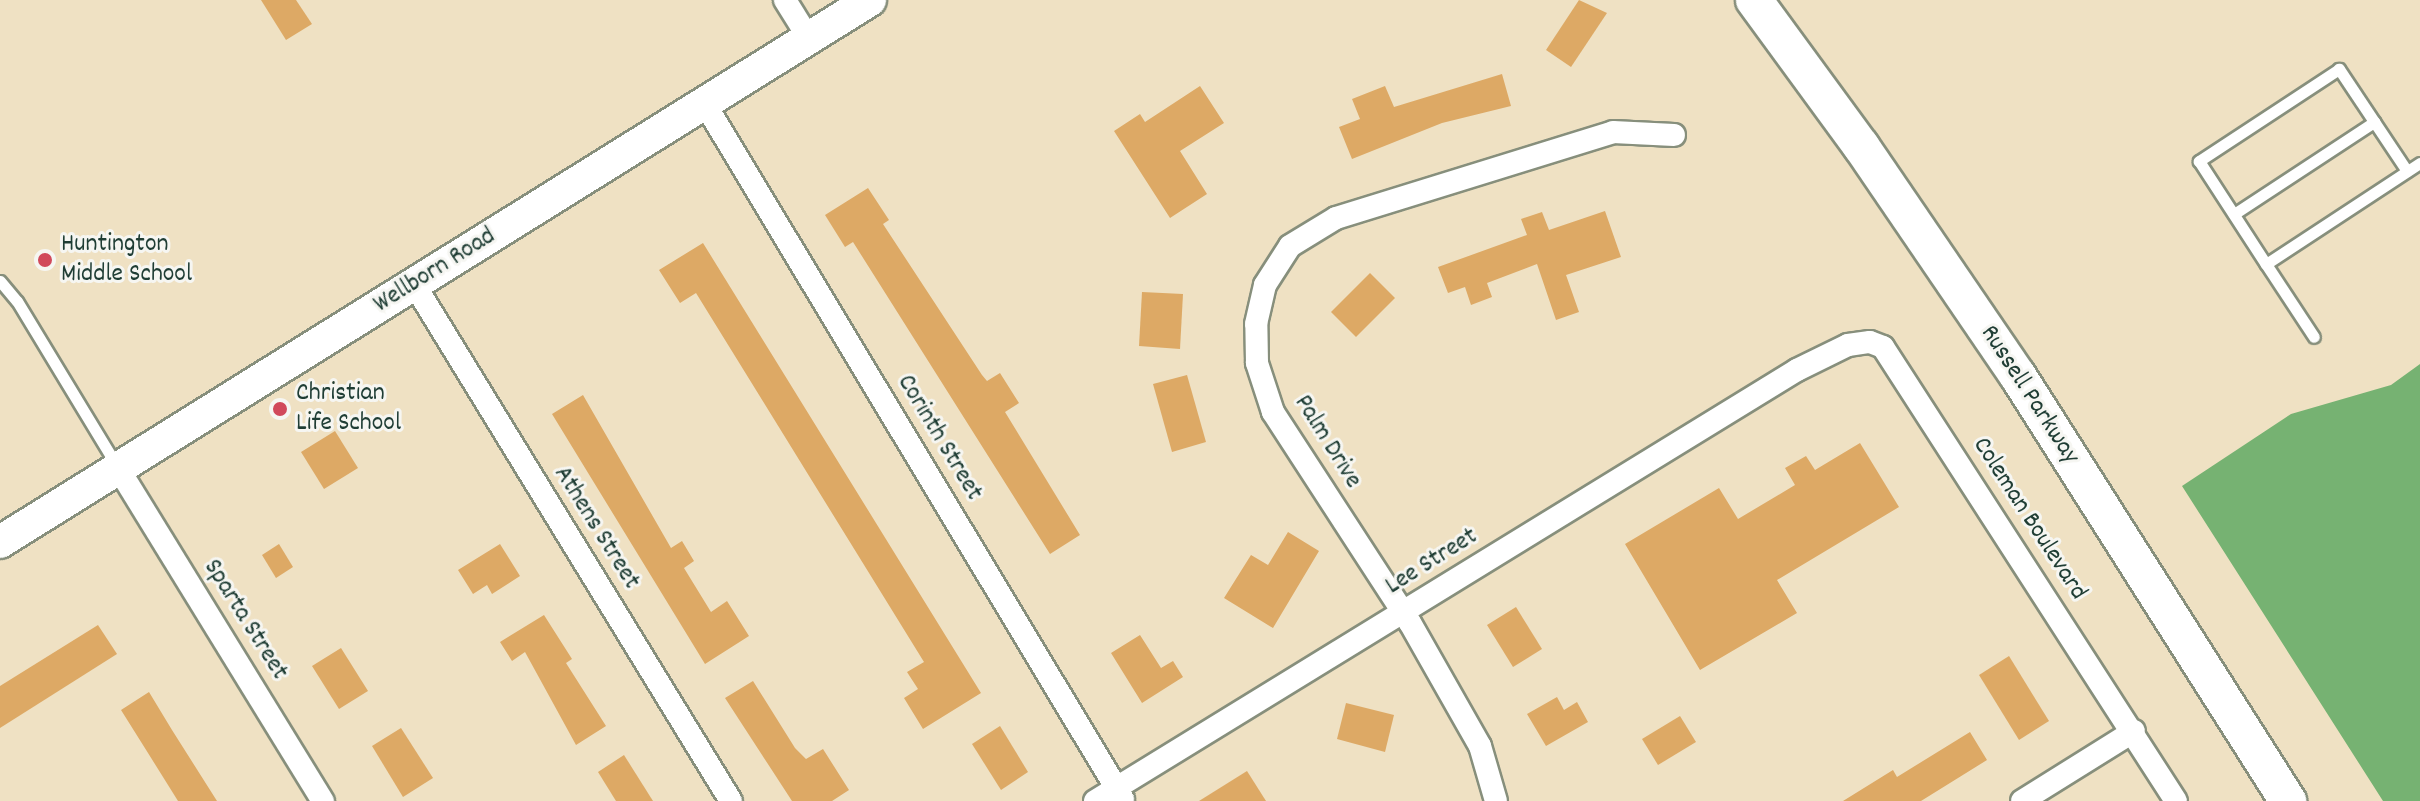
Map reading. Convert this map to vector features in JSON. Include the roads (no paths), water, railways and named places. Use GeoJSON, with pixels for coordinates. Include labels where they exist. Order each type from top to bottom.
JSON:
{"type":"FeatureCollection","features":[{"type":"Feature","properties":{"kind":"main road","name":"Russell Parkway"},"geometry":{"type":"LineString","coordinates":[[1754,0],[1861,146],[2018,376],[2288,801]]}},
{"type":"Feature","properties":{"kind":"street"},"geometry":{"type":"LineString","coordinates":[[785,0],[808,37]]}},
{"type":"Feature","properties":{"kind":"street","name":"Wellborn Road"},"geometry":{"type":"LineString","coordinates":[[0,542],[870,0]]}},
{"type":"Feature","properties":{"kind":"street","name":"Corinth Street"},"geometry":{"type":"LineString","coordinates":[[705,104],[1120,794]]}},
{"type":"Feature","properties":{"kind":"street","name":"Palm Drive"},"geometry":{"type":"LineString","coordinates":[[1496,801],[1480,746],[1403,612],[1273,412],[1257,363],[1256,324],[1265,285],[1290,246],[1336,218],[1613,132],[1674,135]]}},
{"type":"Feature","properties":{"kind":"street","name":"Athens Street"},"geometry":{"type":"LineString","coordinates":[[414,284],[731,801]]}},
{"type":"Feature","properties":{"kind":"street","name":"Coleman Boulevard"},"geometry":{"type":"LineString","coordinates":[[1797,370],[1848,345],[1870,342],[1883,347],[2134,731],[2176,801]]}},
{"type":"Feature","properties":{"kind":"street","name":"Lee Street"},"geometry":{"type":"LineString","coordinates":[[1095,801],[1120,794],[1403,612],[1797,370]]}},
{"type":"Feature","properties":{"kind":"street","name":"Sparta Street"},"geometry":{"type":"LineString","coordinates":[[118,468],[323,801]]}},
{"type":"Feature","properties":{"kind":"street"},"geometry":{"type":"LineString","coordinates":[[2022,801],[2134,731]]}},
{"type":"Feature","properties":{"kind":"lane"},"geometry":{"type":"LineString","coordinates":[[2314,337],[2199,161],[2339,69],[2407,171]]}},
{"type":"Feature","properties":{"kind":"lane"},"geometry":{"type":"LineString","coordinates":[[2234,214],[2374,122]]}},
{"type":"Feature","properties":{"kind":"lane"},"geometry":{"type":"LineString","coordinates":[[2266,264],[2420,163]]}},
{"type":"Feature","properties":{"kind":"lane"},"geometry":{"type":"LineString","coordinates":[[0,281],[17,301],[118,468]]}},
{"type":"Feature","properties":{"kind":"place","name":"Huntington Middle School"},"geometry":{"type":"Point","coordinates":[45,260]}},
{"type":"Feature","properties":{"kind":"place","name":"Christian Life School"},"geometry":{"type":"Point","coordinates":[280,409]}}]}
